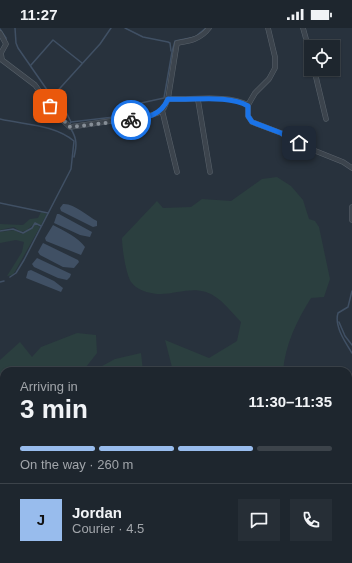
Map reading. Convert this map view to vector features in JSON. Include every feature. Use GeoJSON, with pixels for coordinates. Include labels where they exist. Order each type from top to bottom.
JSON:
{"type":"FeatureCollection","features":[{"type":"Feature","properties":{"kind":"street"},"geometry":{"type":"LineString","coordinates":[[0,33],[6,44],[1,53],[2,60],[35,85],[56,114],[70,127],[135,119],[152,115],[162,110],[168,99],[177,43],[190,41],[203,36],[209,28]]}},
{"type":"Feature","properties":{"kind":"street"},"geometry":{"type":"LineString","coordinates":[[268,28],[275,57],[274,68],[268,79],[255,94],[248,106],[248,116],[252,122],[281,133],[308,148],[342,162],[352,168]]}},
{"type":"Feature","properties":{"kind":"street"},"geometry":{"type":"LineString","coordinates":[[303,28],[306,40]]}},
{"type":"Feature","properties":{"kind":"street"},"geometry":{"type":"LineString","coordinates":[[316,76],[326,119]]}},
{"type":"Feature","properties":{"kind":"street"},"geometry":{"type":"LineString","coordinates":[[168,99],[231,100],[241,102],[248,106]]}},
{"type":"Feature","properties":{"kind":"street"},"geometry":{"type":"LineString","coordinates":[[198,100],[210,172]]}},
{"type":"Feature","properties":{"kind":"street"},"geometry":{"type":"LineString","coordinates":[[162,110],[177,172]]}},
{"type":"Feature","properties":{"kind":"street"},"geometry":{"type":"LineString","coordinates":[[352,207],[352,220]]}},
{"type":"Feature","properties":{"kind":"green space"},"geometry":{"type":"Polygon","coordinates":[[[277,177],[291,186],[303,200],[309,219],[315,221],[319,227],[330,279],[324,297],[311,298],[301,315],[292,333],[283,367],[172,367],[165,340],[209,358],[237,341],[241,322],[221,301],[206,292],[194,290],[157,294],[146,292],[137,288],[132,283],[128,275],[122,238],[157,201],[163,208],[191,207],[202,199],[231,201],[262,179],[277,177]]]}},
{"type":"Feature","properties":{"kind":"green space"},"geometry":{"type":"Polygon","coordinates":[[[41,212],[47,214],[41,225],[35,223],[27,230],[21,232],[14,227],[0,230],[0,224],[23,225],[30,219],[38,218],[41,212]]]}},
{"type":"Feature","properties":{"kind":"green space"},"geometry":{"type":"Polygon","coordinates":[[[35,224],[40,227],[13,275],[7,276],[22,252],[24,242],[16,240],[0,243],[0,232],[14,230],[22,234],[28,231],[35,224]]]}},
{"type":"Feature","properties":{"kind":"green space"},"geometry":{"type":"Polygon","coordinates":[[[77,333],[96,335],[97,353],[86,367],[0,367],[0,360],[20,342],[32,357],[41,347],[77,333]]]}},
{"type":"Feature","properties":{"kind":"green space"},"geometry":{"type":"Polygon","coordinates":[[[141,353],[143,367],[100,367],[115,359],[141,353]]]}},
{"type":"Feature","properties":{"kind":"water"},"geometry":{"type":"Polygon","coordinates":[[[63,204],[76,208],[97,221],[97,226],[93,227],[61,211],[60,208],[63,204]]]}},
{"type":"Feature","properties":{"kind":"water"},"geometry":{"type":"Polygon","coordinates":[[[57,214],[92,232],[90,237],[80,235],[54,223],[57,214]]]}},
{"type":"Feature","properties":{"kind":"water"},"geometry":{"type":"Polygon","coordinates":[[[53,225],[70,234],[82,243],[85,247],[81,255],[46,241],[45,238],[53,225]]]}},
{"type":"Feature","properties":{"kind":"water"},"geometry":{"type":"Polygon","coordinates":[[[43,243],[78,260],[79,262],[74,268],[63,267],[40,255],[38,252],[43,243]]]}},
{"type":"Feature","properties":{"kind":"water"},"geometry":{"type":"Polygon","coordinates":[[[37,258],[71,274],[70,277],[67,280],[58,278],[34,267],[32,264],[37,258]]]}},
{"type":"Feature","properties":{"kind":"water"},"geometry":{"type":"Polygon","coordinates":[[[31,270],[54,281],[63,288],[61,292],[26,278],[28,271],[31,270]]]}},
{"type":"Feature","properties":{"kind":"waterway"},"geometry":{"type":"LineString","coordinates":[[15,28],[16,43],[18,48],[52,97]]}},
{"type":"Feature","properties":{"kind":"waterway"},"geometry":{"type":"LineString","coordinates":[[69,125],[71,122],[65,110],[56,104],[52,97],[100,44],[111,28]]}},
{"type":"Feature","properties":{"kind":"waterway"},"geometry":{"type":"LineString","coordinates":[[125,28],[143,37],[168,42],[170,43],[171,51]]}},
{"type":"Feature","properties":{"kind":"waterway"},"geometry":{"type":"LineString","coordinates":[[71,122],[140,114],[141,103],[164,98],[175,41],[195,37],[206,28]]}},
{"type":"Feature","properties":{"kind":"waterway"},"geometry":{"type":"LineString","coordinates":[[0,29],[6,38],[6,41]]}},
{"type":"Feature","properties":{"kind":"waterway"},"geometry":{"type":"LineString","coordinates":[[31,65],[53,40],[82,63]]}},
{"type":"Feature","properties":{"kind":"waterway"},"geometry":{"type":"LineString","coordinates":[[0,119],[48,128],[66,135],[74,141],[71,169],[24,260],[16,273],[10,277]]}},
{"type":"Feature","properties":{"kind":"waterway"},"geometry":{"type":"LineString","coordinates":[[71,129],[76,142],[74,157]]}},
{"type":"Feature","properties":{"kind":"waterway"},"geometry":{"type":"LineString","coordinates":[[0,203],[48,213]]}},
{"type":"Feature","properties":{"kind":"waterway"},"geometry":{"type":"LineString","coordinates":[[0,231],[13,229],[23,233],[32,228],[35,223],[41,226]]}},
{"type":"Feature","properties":{"kind":"waterway"},"geometry":{"type":"LineString","coordinates":[[0,282],[4,281]]}},
{"type":"Feature","properties":{"kind":"waterway"},"geometry":{"type":"LineString","coordinates":[[352,291],[348,307],[338,313],[337,318],[341,334],[352,353]]}},
{"type":"Feature","properties":{"kind":"waterway"},"geometry":{"type":"LineString","coordinates":[[339,322],[345,336],[352,345]]}},
{"type":"Feature","properties":{"kind":"way so far"},"geometry":{"type":"LineString","coordinates":[[50,106],[70,127],[81,127],[98,123],[131,120]]}},
{"type":"Feature","properties":{"kind":"route"},"geometry":{"type":"LineString","coordinates":[[131,120],[160,112],[164,108],[168,99],[231,100],[241,102],[248,106],[248,116],[252,122],[281,133],[299,143]]}}]}
